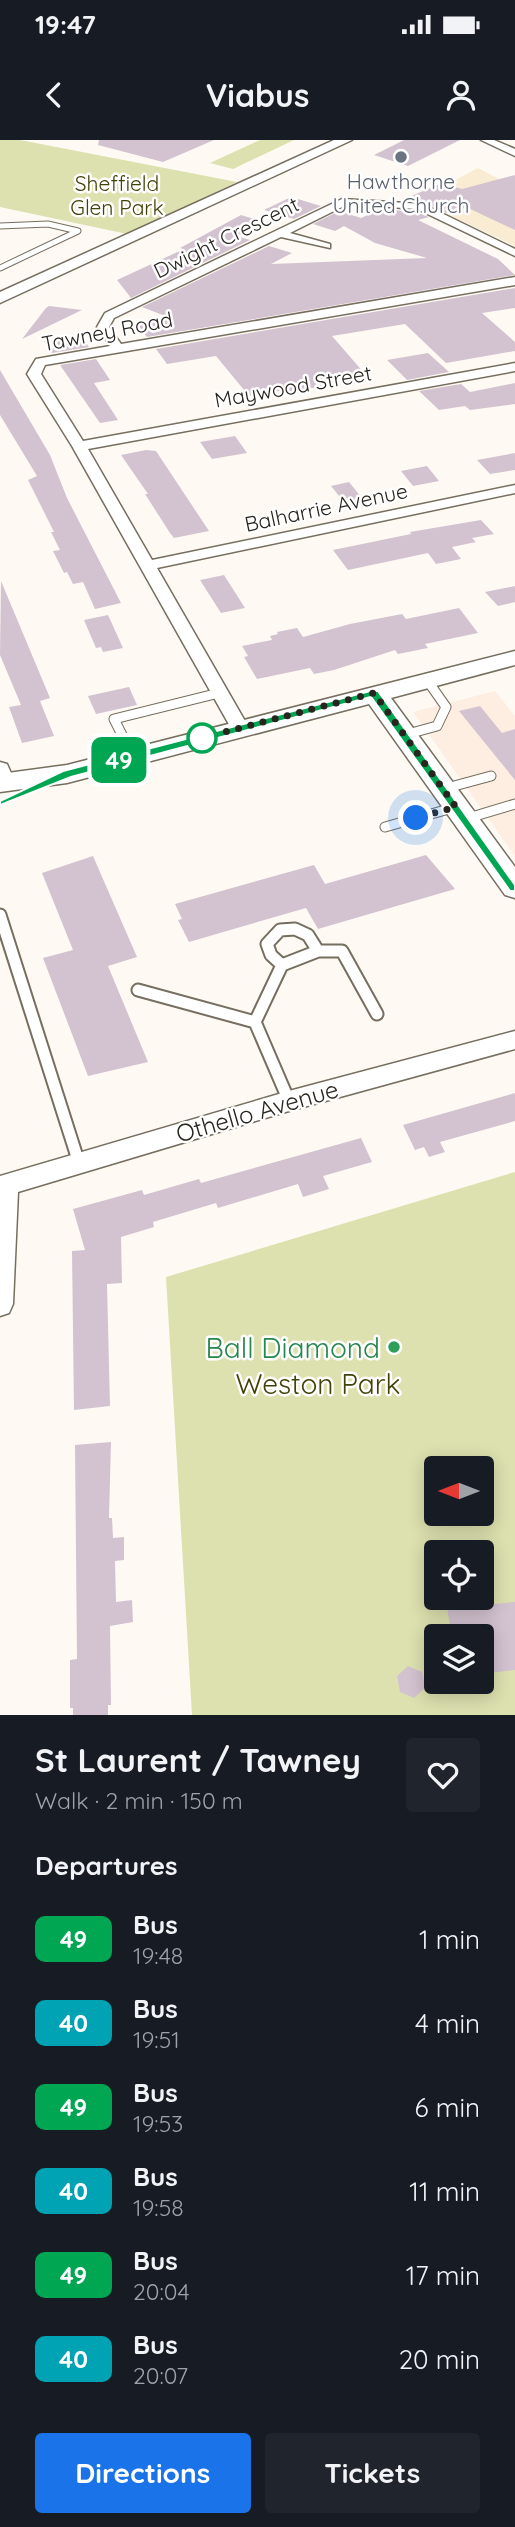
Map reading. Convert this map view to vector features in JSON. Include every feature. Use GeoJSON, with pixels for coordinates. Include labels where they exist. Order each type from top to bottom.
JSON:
{"type":"FeatureCollection","features":[{"type":"Feature","properties":{"kind":"main road"},"geometry":{"type":"LineString","coordinates":[[0,298],[345,140]]}},
{"type":"Feature","properties":{"kind":"main road"},"geometry":{"type":"LineString","coordinates":[[1,784],[67,774],[515,658]]}},
{"type":"Feature","properties":{"kind":"main road"},"geometry":{"type":"LineString","coordinates":[[374,693],[515,888]]}},
{"type":"Feature","properties":{"kind":"street"},"geometry":{"type":"LineString","coordinates":[[486,140],[515,153]]}},
{"type":"Feature","properties":{"kind":"street","name":"Dwight Crescent"},"geometry":{"type":"LineString","coordinates":[[117,348],[103,327],[109,316],[345,201],[395,202],[419,206],[515,253]]}},
{"type":"Feature","properties":{"kind":"street"},"geometry":{"type":"LineString","coordinates":[[279,233],[326,246]]}},
{"type":"Feature","properties":{"kind":"street","name":"Tawney Road"},"geometry":{"type":"LineString","coordinates":[[240,729],[79,446],[34,374],[35,368],[41,362],[117,348],[515,281]]}},
{"type":"Feature","properties":{"kind":"street","name":"Maywood Street"},"geometry":{"type":"LineString","coordinates":[[79,446],[515,367]]}},
{"type":"Feature","properties":{"kind":"street","name":"Balharrie Avenue"},"geometry":{"type":"LineString","coordinates":[[146,566],[515,489]]}},
{"type":"Feature","properties":{"kind":"street","name":"Othello Avenue"},"geometry":{"type":"LineString","coordinates":[[3,1186],[289,1101],[515,1040]]}},
{"type":"Feature","properties":{"kind":"street"},"geometry":{"type":"LineString","coordinates":[[0,1304],[3,1186]]}},
{"type":"Feature","properties":{"kind":"lane"},"geometry":{"type":"LineString","coordinates":[[0,226],[48,224],[66,226],[78,231],[77,234],[0,268]]}},
{"type":"Feature","properties":{"kind":"lane"},"geometry":{"type":"LineString","coordinates":[[404,735],[437,726],[446,707],[428,680]]}},
{"type":"Feature","properties":{"kind":"lane"},"geometry":{"type":"LineString","coordinates":[[132,757],[114,719],[219,694]]}},
{"type":"Feature","properties":{"kind":"lane"},"geometry":{"type":"LineString","coordinates":[[455,805],[491,776]]}},
{"type":"Feature","properties":{"kind":"lane"},"geometry":{"type":"LineString","coordinates":[[385,827],[455,805],[515,804]]}},
{"type":"Feature","properties":{"kind":"lane"},"geometry":{"type":"LineString","coordinates":[[0,915],[79,1163]]}},
{"type":"Feature","properties":{"kind":"lane"},"geometry":{"type":"LineString","coordinates":[[282,965],[271,955],[267,944],[280,930],[302,931],[318,951]]}},
{"type":"Feature","properties":{"kind":"lane"},"geometry":{"type":"LineString","coordinates":[[289,1101],[256,1022],[282,965],[318,951],[342,951],[377,1014]]}},
{"type":"Feature","properties":{"kind":"lane"},"geometry":{"type":"LineString","coordinates":[[138,989],[256,1022]]}},
{"type":"Feature","properties":{"kind":"shaded area"},"geometry":{"type":"Polygon","coordinates":[[[478,168],[515,187],[515,246],[418,200],[478,168]]]}},
{"type":"Feature","properties":{"kind":"shaded area"},"geometry":{"type":"Polygon","coordinates":[[[495,691],[515,716],[515,856],[413,712],[495,691]]]}},
{"type":"Feature","properties":{"kind":"green space","name":"Sheffield Glen Park"},"geometry":{"type":"Polygon","coordinates":[[[0,140],[20,140],[237,182],[127,234],[0,207],[0,140]]]}},
{"type":"Feature","properties":{"kind":"green space"},"geometry":{"type":"Polygon","coordinates":[[[260,140],[294,140],[233,169],[210,163],[260,140]]]}},
{"type":"Feature","properties":{"kind":"green space","name":"Weston Park"},"geometry":{"type":"Polygon","coordinates":[[[515,1172],[515,1715],[192,1715],[166,1277],[515,1172]]]}},
{"type":"Feature","properties":{"kind":"building"},"geometry":{"type":"Polygon","coordinates":[[[99,140],[214,140],[163,162],[98,145],[99,140]]]}},
{"type":"Feature","properties":{"kind":"building"},"geometry":{"type":"Polygon","coordinates":[[[404,140],[460,140],[408,166],[374,155],[404,140]]]}},
{"type":"Feature","properties":{"kind":"building"},"geometry":{"type":"Polygon","coordinates":[[[515,175],[515,230],[466,207],[446,213],[424,202],[402,200],[442,183],[462,189],[515,175]]]}},
{"type":"Feature","properties":{"kind":"building"},"geometry":{"type":"Polygon","coordinates":[[[291,197],[321,206],[294,219],[264,210],[291,197]]]}},
{"type":"Feature","properties":{"kind":"building"},"geometry":{"type":"Polygon","coordinates":[[[381,209],[416,212],[429,217],[418,220],[498,259],[515,275],[147,337],[137,325],[173,319],[142,307],[269,246],[292,253],[271,264],[427,258],[375,243],[344,226],[335,231],[313,224],[339,211],[361,218],[381,209]]]}},
{"type":"Feature","properties":{"kind":"building"},"geometry":{"type":"Polygon","coordinates":[[[241,215],[265,222],[237,236],[250,240],[131,298],[117,280],[184,249],[180,248],[241,215]]]}},
{"type":"Feature","properties":{"kind":"building"},"geometry":{"type":"Polygon","coordinates":[[[515,288],[515,308],[482,313],[515,342],[515,351],[446,363],[405,324],[332,336],[365,374],[321,382],[324,386],[249,396],[216,356],[167,364],[156,349],[515,288]]]}},
{"type":"Feature","properties":{"kind":"building"},"geometry":{"type":"Polygon","coordinates":[[[49,306],[82,310],[22,339],[46,308],[49,306]]]}},
{"type":"Feature","properties":{"kind":"building"},"geometry":{"type":"Polygon","coordinates":[[[80,335],[89,347],[52,353],[44,341],[80,335]]]}},
{"type":"Feature","properties":{"kind":"building"},"geometry":{"type":"Polygon","coordinates":[[[428,353],[449,372],[407,380],[387,360],[428,353]]]}},
{"type":"Feature","properties":{"kind":"building"},"geometry":{"type":"Polygon","coordinates":[[[96,359],[110,380],[94,383],[118,420],[100,423],[60,365],[96,359]]]}},
{"type":"Feature","properties":{"kind":"building"},"geometry":{"type":"Polygon","coordinates":[[[0,370],[50,455],[67,498],[121,603],[95,609],[83,582],[73,584],[67,572],[64,573],[53,551],[60,550],[51,532],[54,532],[28,480],[37,476],[0,415],[0,370]]]}},
{"type":"Feature","properties":{"kind":"building"},"geometry":{"type":"Polygon","coordinates":[[[515,383],[515,404],[470,410],[465,406],[439,410],[419,391],[461,384],[470,392],[515,383]]]}},
{"type":"Feature","properties":{"kind":"building"},"geometry":{"type":"Polygon","coordinates":[[[235,436],[247,453],[212,459],[200,442],[235,436]]]}},
{"type":"Feature","properties":{"kind":"building"},"geometry":{"type":"Polygon","coordinates":[[[146,450],[156,451],[209,531],[174,538],[170,533],[145,494],[148,494],[121,455],[146,450]]]}},
{"type":"Feature","properties":{"kind":"building"},"geometry":{"type":"Polygon","coordinates":[[[515,453],[515,470],[490,474],[477,460],[515,453]]]}},
{"type":"Feature","properties":{"kind":"building"},"geometry":{"type":"Polygon","coordinates":[[[427,466],[439,481],[413,486],[401,471],[427,466]]]}},
{"type":"Feature","properties":{"kind":"building"},"geometry":{"type":"Polygon","coordinates":[[[349,482],[362,498],[344,502],[331,486],[349,482]]]}},
{"type":"Feature","properties":{"kind":"building"},"geometry":{"type":"Polygon","coordinates":[[[481,520],[494,534],[472,538],[476,542],[452,547],[461,559],[436,564],[428,553],[348,570],[333,550],[411,534],[410,532],[481,520]]]}},
{"type":"Feature","properties":{"kind":"building"},"geometry":{"type":"Polygon","coordinates":[[[224,575],[245,608],[221,613],[200,580],[224,575]]]}},
{"type":"Feature","properties":{"kind":"building"},"geometry":{"type":"Polygon","coordinates":[[[1,581],[50,698],[40,701],[54,736],[22,743],[9,707],[21,705],[0,655],[1,581]]]}},
{"type":"Feature","properties":{"kind":"building"},"geometry":{"type":"Polygon","coordinates":[[[515,586],[515,602],[498,606],[485,592],[515,586]]]}},
{"type":"Feature","properties":{"kind":"building"},"geometry":{"type":"Polygon","coordinates":[[[459,608],[478,633],[425,644],[428,648],[398,654],[395,650],[334,670],[314,674],[310,668],[257,679],[244,657],[248,656],[242,646],[272,640],[270,636],[278,634],[277,632],[297,628],[303,637],[402,614],[406,619],[459,608]]]}},
{"type":"Feature","properties":{"kind":"building"},"geometry":{"type":"Polygon","coordinates":[[[108,615],[123,648],[103,652],[101,647],[96,648],[84,620],[108,615]]]}},
{"type":"Feature","properties":{"kind":"building"},"geometry":{"type":"Polygon","coordinates":[[[129,687],[137,705],[96,714],[88,696],[129,687]]]}},
{"type":"Feature","properties":{"kind":"building"},"geometry":{"type":"Polygon","coordinates":[[[480,706],[502,733],[515,729],[515,780],[459,711],[480,706]]]}},
{"type":"Feature","properties":{"kind":"building"},"geometry":{"type":"Polygon","coordinates":[[[426,855],[455,889],[318,929],[306,908],[189,942],[178,920],[182,919],[175,904],[314,865],[325,884],[426,855]]]}},
{"type":"Feature","properties":{"kind":"building"},"geometry":{"type":"Polygon","coordinates":[[[93,856],[137,957],[108,966],[148,1062],[88,1076],[43,958],[73,950],[42,873],[93,856]]]}},
{"type":"Feature","properties":{"kind":"building"},"geometry":{"type":"Polygon","coordinates":[[[515,1093],[515,1121],[440,1142],[445,1152],[429,1157],[424,1147],[415,1150],[403,1125],[515,1093]]]}},
{"type":"Feature","properties":{"kind":"building"},"geometry":{"type":"Polygon","coordinates":[[[361,1138],[372,1162],[323,1176],[329,1189],[303,1197],[298,1184],[218,1208],[216,1203],[153,1222],[154,1227],[121,1237],[122,1283],[107,1284],[110,1406],[74,1410],[72,1251],[85,1250],[73,1209],[142,1190],[144,1195],[199,1179],[201,1183],[361,1138]]]}},
{"type":"Feature","properties":{"kind":"building"},"geometry":{"type":"Polygon","coordinates":[[[111,1442],[109,1518],[112,1518],[113,1538],[124,1537],[124,1560],[115,1561],[116,1602],[132,1600],[133,1622],[110,1626],[111,1705],[108,1705],[108,1715],[73,1715],[73,1708],[70,1708],[70,1660],[77,1659],[75,1445],[111,1442]]]}},
{"type":"Feature","properties":{"kind":"building"},"geometry":{"type":"Polygon","coordinates":[[[515,1602],[515,1670],[494,1672],[494,1624],[450,1624],[447,1610],[494,1610],[494,1604],[515,1602]]]}},
{"type":"Feature","properties":{"kind":"building"},"geometry":{"type":"Polygon","coordinates":[[[408,1666],[422,1672],[424,1689],[414,1698],[400,1692],[397,1676],[408,1666]]]}},
{"type":"Feature","properties":{"kind":"bus line","name":"49"},"geometry":{"type":"LineString","coordinates":[[0,801],[67,774],[374,693],[515,888]]}},
{"type":"Feature","properties":{"kind":"place","name":"Hawthorne United Church"},"geometry":{"type":"Point","coordinates":[401,157]}},
{"type":"Feature","properties":{"kind":"place","name":"Ball Diamond"},"geometry":{"type":"Point","coordinates":[394,1347]}},
{"type":"Feature","properties":{"kind":"route"},"geometry":{"type":"LineString","coordinates":[[202,738],[374,693],[456,807],[416,818]]}}]}
